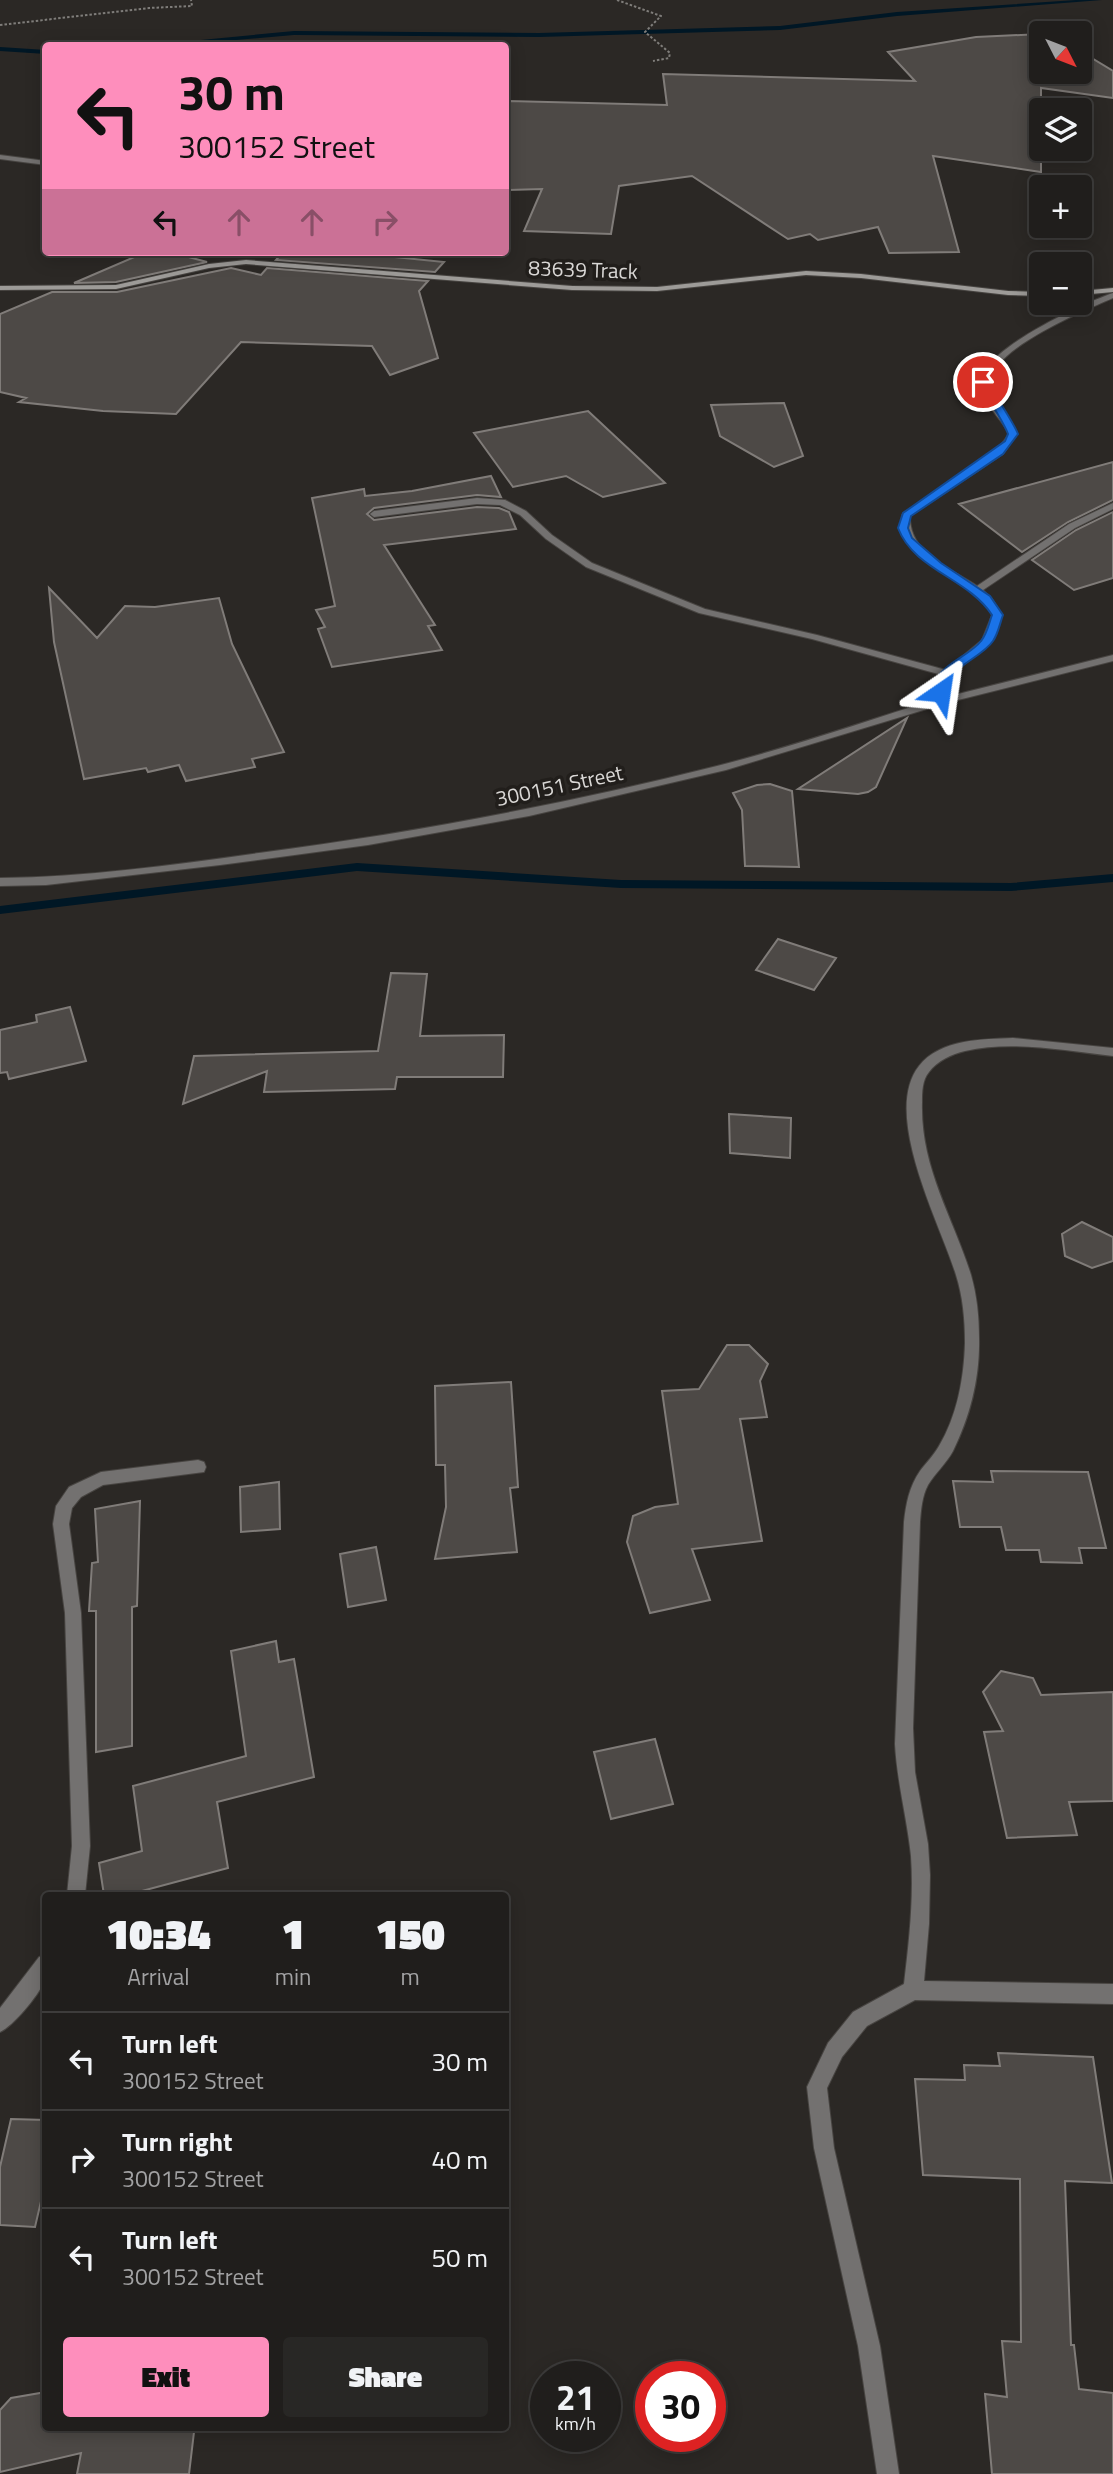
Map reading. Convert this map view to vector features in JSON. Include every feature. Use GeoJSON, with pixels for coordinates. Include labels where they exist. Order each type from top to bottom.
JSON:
{"type":"FeatureCollection","features":[{"type":"Feature","properties":{"kind":"street"},"geometry":{"type":"LineString","coordinates":[[0,158],[42,162]]}},
{"type":"Feature","properties":{"kind":"street","name":"83639 Track"},"geometry":{"type":"LineString","coordinates":[[0,288],[116,287],[209,266],[246,262],[572,288],[657,289],[806,273],[1029,294]]}},
{"type":"Feature","properties":{"kind":"street"},"geometry":{"type":"LineString","coordinates":[[1092,293],[1113,293]]}},
{"type":"Feature","properties":{"kind":"street"},"geometry":{"type":"LineString","coordinates":[[946,700],[940,685],[947,673],[972,657],[988,640],[997,615],[987,598],[978,590],[937,566],[908,540],[903,528],[906,515],[1000,452],[1009,442],[1013,434],[983,382],[986,372],[1016,345],[1113,293]]}},
{"type":"Feature","properties":{"kind":"street"},"geometry":{"type":"LineString","coordinates":[[374,514],[477,501],[502,502],[523,513],[549,537],[589,565],[702,611],[814,637],[947,673]]}},
{"type":"Feature","properties":{"kind":"street"},"geometry":{"type":"LineString","coordinates":[[978,590],[1072,526],[1113,506]]}},
{"type":"Feature","properties":{"kind":"street","name":"300151 Street"},"geometry":{"type":"LineString","coordinates":[[0,881],[46,881],[220,862],[368,842],[529,813],[722,768],[946,700],[1113,659]]}},
{"type":"Feature","properties":{"kind":"street"},"geometry":{"type":"LineString","coordinates":[[913,1990],[921,1916],[920,1857],[904,1746],[911,1532],[918,1488],[945,1451],[967,1398],[973,1351],[970,1301],[953,1244],[930,1191],[914,1111],[916,1080],[926,1066],[941,1055],[964,1045],[1010,1043],[1113,1052]]}},
{"type":"Feature","properties":{"kind":"street"},"geometry":{"type":"LineString","coordinates":[[76,1892],[81,1846],[73,1614],[61,1524],[64,1506],[75,1492],[101,1479],[198,1467]]}},
{"type":"Feature","properties":{"kind":"street"},"geometry":{"type":"LineString","coordinates":[[0,2022],[42,1970]]}},
{"type":"Feature","properties":{"kind":"street"},"geometry":{"type":"LineString","coordinates":[[888,2474],[870,2346],[824,2148],[817,2087],[835,2050],[860,2019],[913,1990],[1113,1994]]}},
{"type":"Feature","properties":{"kind":"path"},"geometry":{"type":"LineString","coordinates":[[0,24],[192,6],[191,0]]}},
{"type":"Feature","properties":{"kind":"path"},"geometry":{"type":"LineString","coordinates":[[617,0],[661,16],[645,32],[670,53],[669,58],[653,61]]}},
{"type":"Feature","properties":{"kind":"building"},"geometry":{"type":"Polygon","coordinates":[[[1029,35],[1029,84],[1092,84],[1092,58],[1113,71],[1113,98],[1041,88],[1041,98],[1029,98],[1029,161],[1041,161],[1041,172],[933,156],[959,252],[889,253],[878,227],[818,240],[810,234],[788,239],[692,176],[619,186],[611,234],[524,231],[542,189],[509,190],[509,101],[667,105],[663,74],[915,81],[888,52],[976,37],[1029,35]]]}},
{"type":"Feature","properties":{"kind":"building"},"geometry":{"type":"Polygon","coordinates":[[[137,256],[185,256],[207,262],[116,282],[74,283],[137,256]]]}},
{"type":"Feature","properties":{"kind":"building"},"geometry":{"type":"Polygon","coordinates":[[[280,256],[385,256],[444,262],[435,272],[276,260],[280,256]]]}},
{"type":"Feature","properties":{"kind":"building"},"geometry":{"type":"Polygon","coordinates":[[[231,268],[261,275],[267,268],[428,281],[419,291],[438,358],[390,375],[372,346],[241,342],[176,414],[103,411],[19,402],[26,398],[0,392],[0,314],[52,292],[117,292],[231,268]]]}},
{"type":"Feature","properties":{"kind":"building"},"geometry":{"type":"Polygon","coordinates":[[[784,403],[803,456],[774,467],[720,436],[711,405],[784,403]]]}},
{"type":"Feature","properties":{"kind":"building"},"geometry":{"type":"Polygon","coordinates":[[[588,411],[665,483],[603,497],[566,476],[513,487],[474,433],[588,411]]]}},
{"type":"Feature","properties":{"kind":"building"},"geometry":{"type":"Polygon","coordinates":[[[1113,462],[1113,500],[1068,522],[1022,552],[959,504],[1113,462]]]}},
{"type":"Feature","properties":{"kind":"building"},"geometry":{"type":"Polygon","coordinates":[[[491,476],[501,497],[477,495],[374,508],[367,514],[374,520],[477,507],[499,508],[509,512],[516,529],[384,545],[435,625],[428,626],[442,650],[332,667],[318,629],[325,627],[316,610],[335,606],[312,498],[364,489],[365,496],[412,491],[491,476]]]}},
{"type":"Feature","properties":{"kind":"building"},"geometry":{"type":"Polygon","coordinates":[[[1113,512],[1113,578],[1074,590],[1032,560],[1076,530],[1113,512]]]}},
{"type":"Feature","properties":{"kind":"building"},"geometry":{"type":"Polygon","coordinates":[[[49,588],[97,638],[125,606],[155,607],[219,598],[232,644],[284,752],[252,759],[255,767],[186,781],[179,765],[148,772],[146,768],[84,779],[54,642],[49,588]]]}},
{"type":"Feature","properties":{"kind":"building"},"geometry":{"type":"Polygon","coordinates":[[[907,718],[876,787],[858,794],[798,789],[907,718]]]}},
{"type":"Feature","properties":{"kind":"building"},"geometry":{"type":"Polygon","coordinates":[[[770,784],[792,791],[799,867],[745,866],[742,810],[733,793],[757,785],[770,784]]]}},
{"type":"Feature","properties":{"kind":"building"},"geometry":{"type":"Polygon","coordinates":[[[778,939],[836,958],[814,990],[756,970],[778,939]]]}},
{"type":"Feature","properties":{"kind":"building"},"geometry":{"type":"Polygon","coordinates":[[[391,973],[427,974],[420,1036],[504,1035],[503,1077],[397,1077],[395,1089],[264,1092],[267,1071],[183,1104],[194,1056],[378,1051],[391,973]]]}},
{"type":"Feature","properties":{"kind":"building"},"geometry":{"type":"Polygon","coordinates":[[[70,1007],[86,1061],[9,1079],[7,1072],[0,1073],[0,1030],[37,1022],[36,1015],[70,1007]]]}},
{"type":"Feature","properties":{"kind":"building"},"geometry":{"type":"Polygon","coordinates":[[[729,1114],[791,1118],[790,1158],[730,1153],[729,1114]]]}},
{"type":"Feature","properties":{"kind":"building"},"geometry":{"type":"Polygon","coordinates":[[[1082,1222],[1113,1237],[1113,1261],[1092,1268],[1065,1256],[1062,1234],[1082,1222]]]}},
{"type":"Feature","properties":{"kind":"building"},"geometry":{"type":"Polygon","coordinates":[[[727,1345],[749,1345],[768,1364],[760,1381],[767,1417],[740,1419],[762,1541],[692,1549],[710,1600],[650,1613],[627,1542],[633,1516],[655,1507],[678,1504],[662,1391],[699,1389],[727,1345]]]}},
{"type":"Feature","properties":{"kind":"building"},"geometry":{"type":"Polygon","coordinates":[[[511,1382],[518,1487],[510,1488],[517,1552],[435,1559],[446,1507],[445,1465],[436,1465],[435,1386],[511,1382]]]}},
{"type":"Feature","properties":{"kind":"building"},"geometry":{"type":"Polygon","coordinates":[[[991,1471],[1088,1472],[1106,1548],[1079,1548],[1082,1563],[1041,1562],[1039,1550],[1006,1550],[1001,1527],[960,1527],[953,1481],[993,1482],[991,1471]]]}},
{"type":"Feature","properties":{"kind":"building"},"geometry":{"type":"Polygon","coordinates":[[[279,1482],[280,1529],[241,1532],[240,1487],[279,1482]]]}},
{"type":"Feature","properties":{"kind":"building"},"geometry":{"type":"Polygon","coordinates":[[[140,1501],[137,1606],[132,1607],[132,1746],[96,1752],[96,1611],[89,1611],[92,1563],[98,1562],[95,1509],[140,1501]]]}},
{"type":"Feature","properties":{"kind":"building"},"geometry":{"type":"Polygon","coordinates":[[[376,1547],[386,1600],[348,1607],[340,1554],[376,1547]]]}},
{"type":"Feature","properties":{"kind":"building"},"geometry":{"type":"Polygon","coordinates":[[[276,1641],[279,1662],[294,1659],[314,1777],[217,1802],[228,1868],[138,1892],[104,1892],[99,1863],[142,1851],[133,1786],[246,1756],[231,1651],[276,1641]]]}},
{"type":"Feature","properties":{"kind":"building"},"geometry":{"type":"Polygon","coordinates":[[[1001,1671],[1033,1678],[1041,1695],[1113,1692],[1113,1801],[1069,1802],[1077,1835],[1007,1838],[984,1732],[1003,1731],[983,1692],[1001,1671]]]}},
{"type":"Feature","properties":{"kind":"building"},"geometry":{"type":"Polygon","coordinates":[[[655,1739],[673,1804],[611,1819],[594,1752],[655,1739]]]}},
{"type":"Feature","properties":{"kind":"building"},"geometry":{"type":"Polygon","coordinates":[[[998,2053],[1093,2057],[1112,2183],[1065,2181],[1071,2345],[1074,2345],[1079,2389],[1113,2393],[1113,2474],[992,2474],[985,2394],[1007,2397],[1002,2341],[1021,2342],[1020,2179],[923,2175],[915,2079],[965,2080],[964,2065],[1000,2066],[998,2053]]]}},
{"type":"Feature","properties":{"kind":"building"},"geometry":{"type":"Polygon","coordinates":[[[11,2119],[42,2120],[42,2197],[35,2227],[0,2225],[0,2167],[11,2119]]]}},
{"type":"Feature","properties":{"kind":"building"},"geometry":{"type":"Polygon","coordinates":[[[42,2393],[42,2431],[194,2432],[189,2474],[77,2474],[81,2453],[0,2472],[0,2410],[11,2398],[42,2393]]]}},
{"type":"Feature","properties":{"kind":"waterway"},"geometry":{"type":"LineString","coordinates":[[188,42],[294,33],[539,35],[780,28],[897,14],[1099,0]]}},
{"type":"Feature","properties":{"kind":"waterway"},"geometry":{"type":"LineString","coordinates":[[0,49],[42,52]]}},
{"type":"Feature","properties":{"kind":"waterway"},"geometry":{"type":"LineString","coordinates":[[0,910],[357,867],[621,884],[1011,887],[1113,878]]}},
{"type":"Feature","properties":{"kind":"route"},"geometry":{"type":"LineString","coordinates":[[941,692],[940,685],[947,673],[972,657],[988,640],[997,615],[987,598],[937,566],[908,540],[903,528],[906,515],[1000,452],[1009,442],[1013,434],[1010,425],[998,411],[983,382]]}}]}
